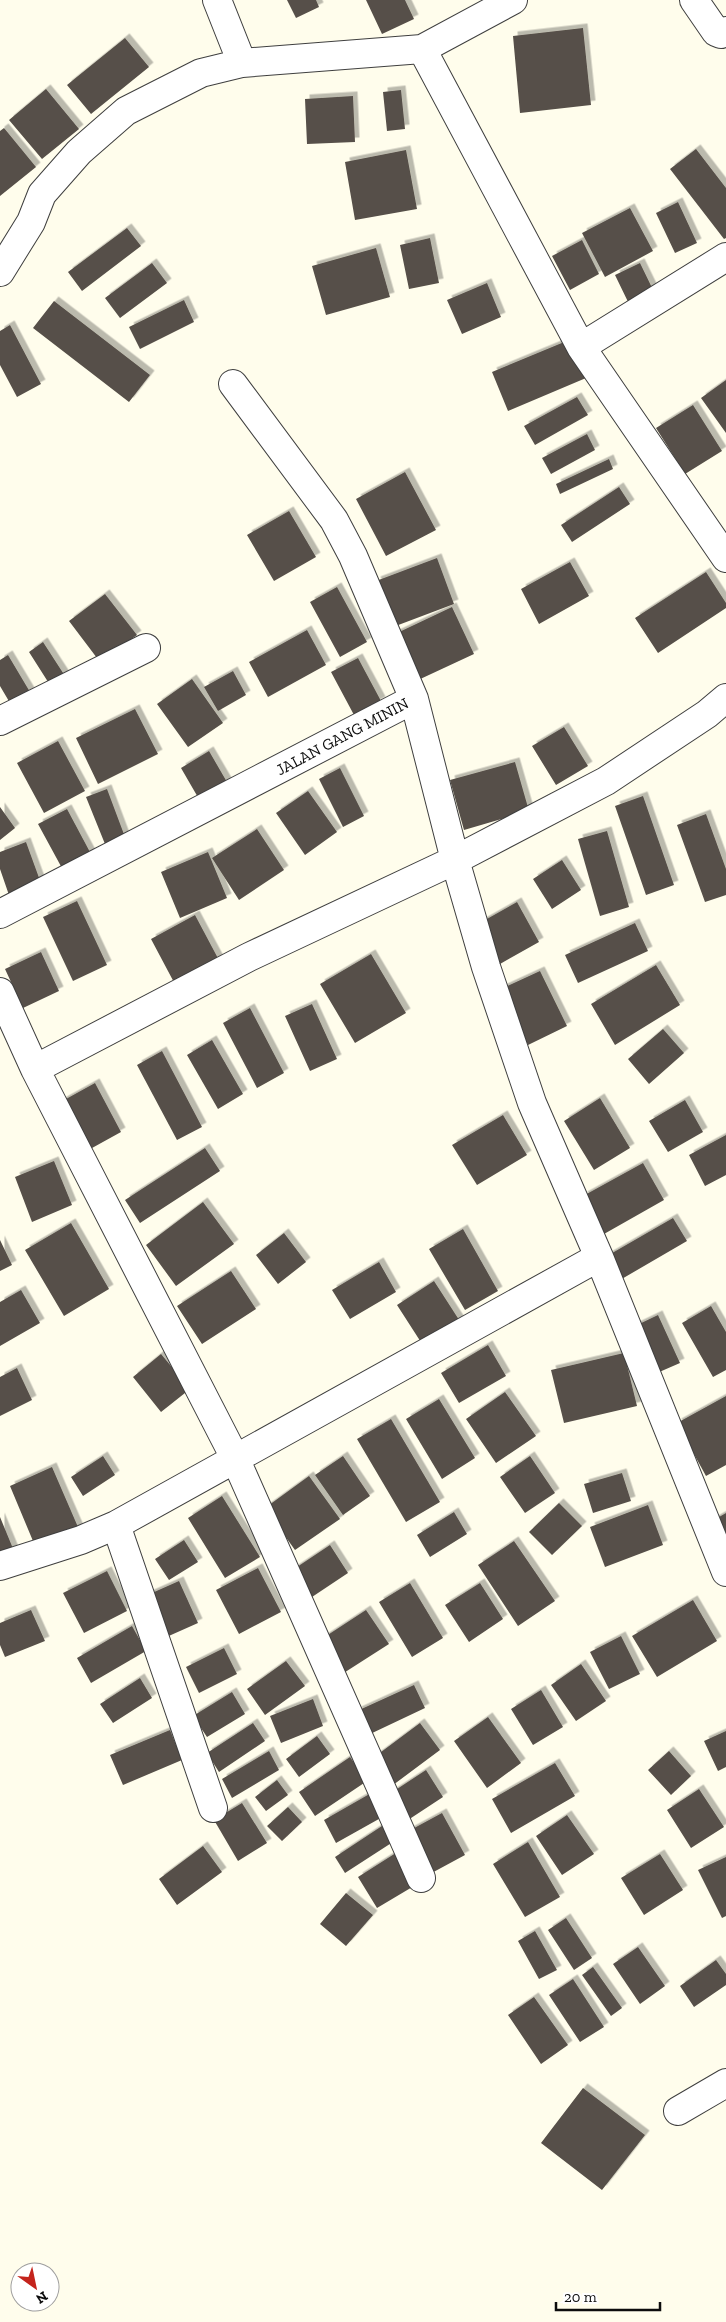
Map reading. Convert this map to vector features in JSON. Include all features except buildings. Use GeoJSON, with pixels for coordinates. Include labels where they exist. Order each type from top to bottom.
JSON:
{"type":"FeatureCollection","features":[{"type":"Feature","properties":{"kind":"street"},"geometry":{"type":"LineString","coordinates":[[217,0],[242,63]]}},
{"type":"Feature","properties":{"kind":"street"},"geometry":{"type":"LineString","coordinates":[[0,272],[31,222],[42,194],[80,152],[126,111],[201,73],[242,63],[422,49],[513,0]]}},
{"type":"Feature","properties":{"kind":"street"},"geometry":{"type":"LineString","coordinates":[[694,0],[716,32],[721,34],[726,31]]}},
{"type":"Feature","properties":{"kind":"street"},"geometry":{"type":"LineString","coordinates":[[422,49],[581,347],[726,558]]}},
{"type":"Feature","properties":{"kind":"street"},"geometry":{"type":"LineString","coordinates":[[581,347],[726,257]]}},
{"type":"Feature","properties":{"kind":"street","name":"JALAN GANG MININ"},"geometry":{"type":"LineString","coordinates":[[0,914],[414,699],[353,556],[334,520],[233,384]]}},
{"type":"Feature","properties":{"kind":"street"},"geometry":{"type":"LineString","coordinates":[[0,721],[146,648]]}},
{"type":"Feature","properties":{"kind":"street"},"geometry":{"type":"LineString","coordinates":[[35,1069],[249,957],[455,860],[606,781],[707,714],[726,698]]}},
{"type":"Feature","properties":{"kind":"street"},"geometry":{"type":"LineString","coordinates":[[414,699],[455,860],[486,966],[532,1103],[599,1257],[726,1572]]}},
{"type":"Feature","properties":{"kind":"street"},"geometry":{"type":"LineString","coordinates":[[0,992],[35,1069],[235,1458],[421,1878]]}},
{"type":"Feature","properties":{"kind":"street"},"geometry":{"type":"LineString","coordinates":[[0,1566],[81,1540],[116,1525],[599,1257]]}},
{"type":"Feature","properties":{"kind":"street"},"geometry":{"type":"LineString","coordinates":[[116,1525],[214,1808]]}},
{"type":"Feature","properties":{"kind":"street"},"geometry":{"type":"LineString","coordinates":[[678,2111],[726,2083]]}}]}
